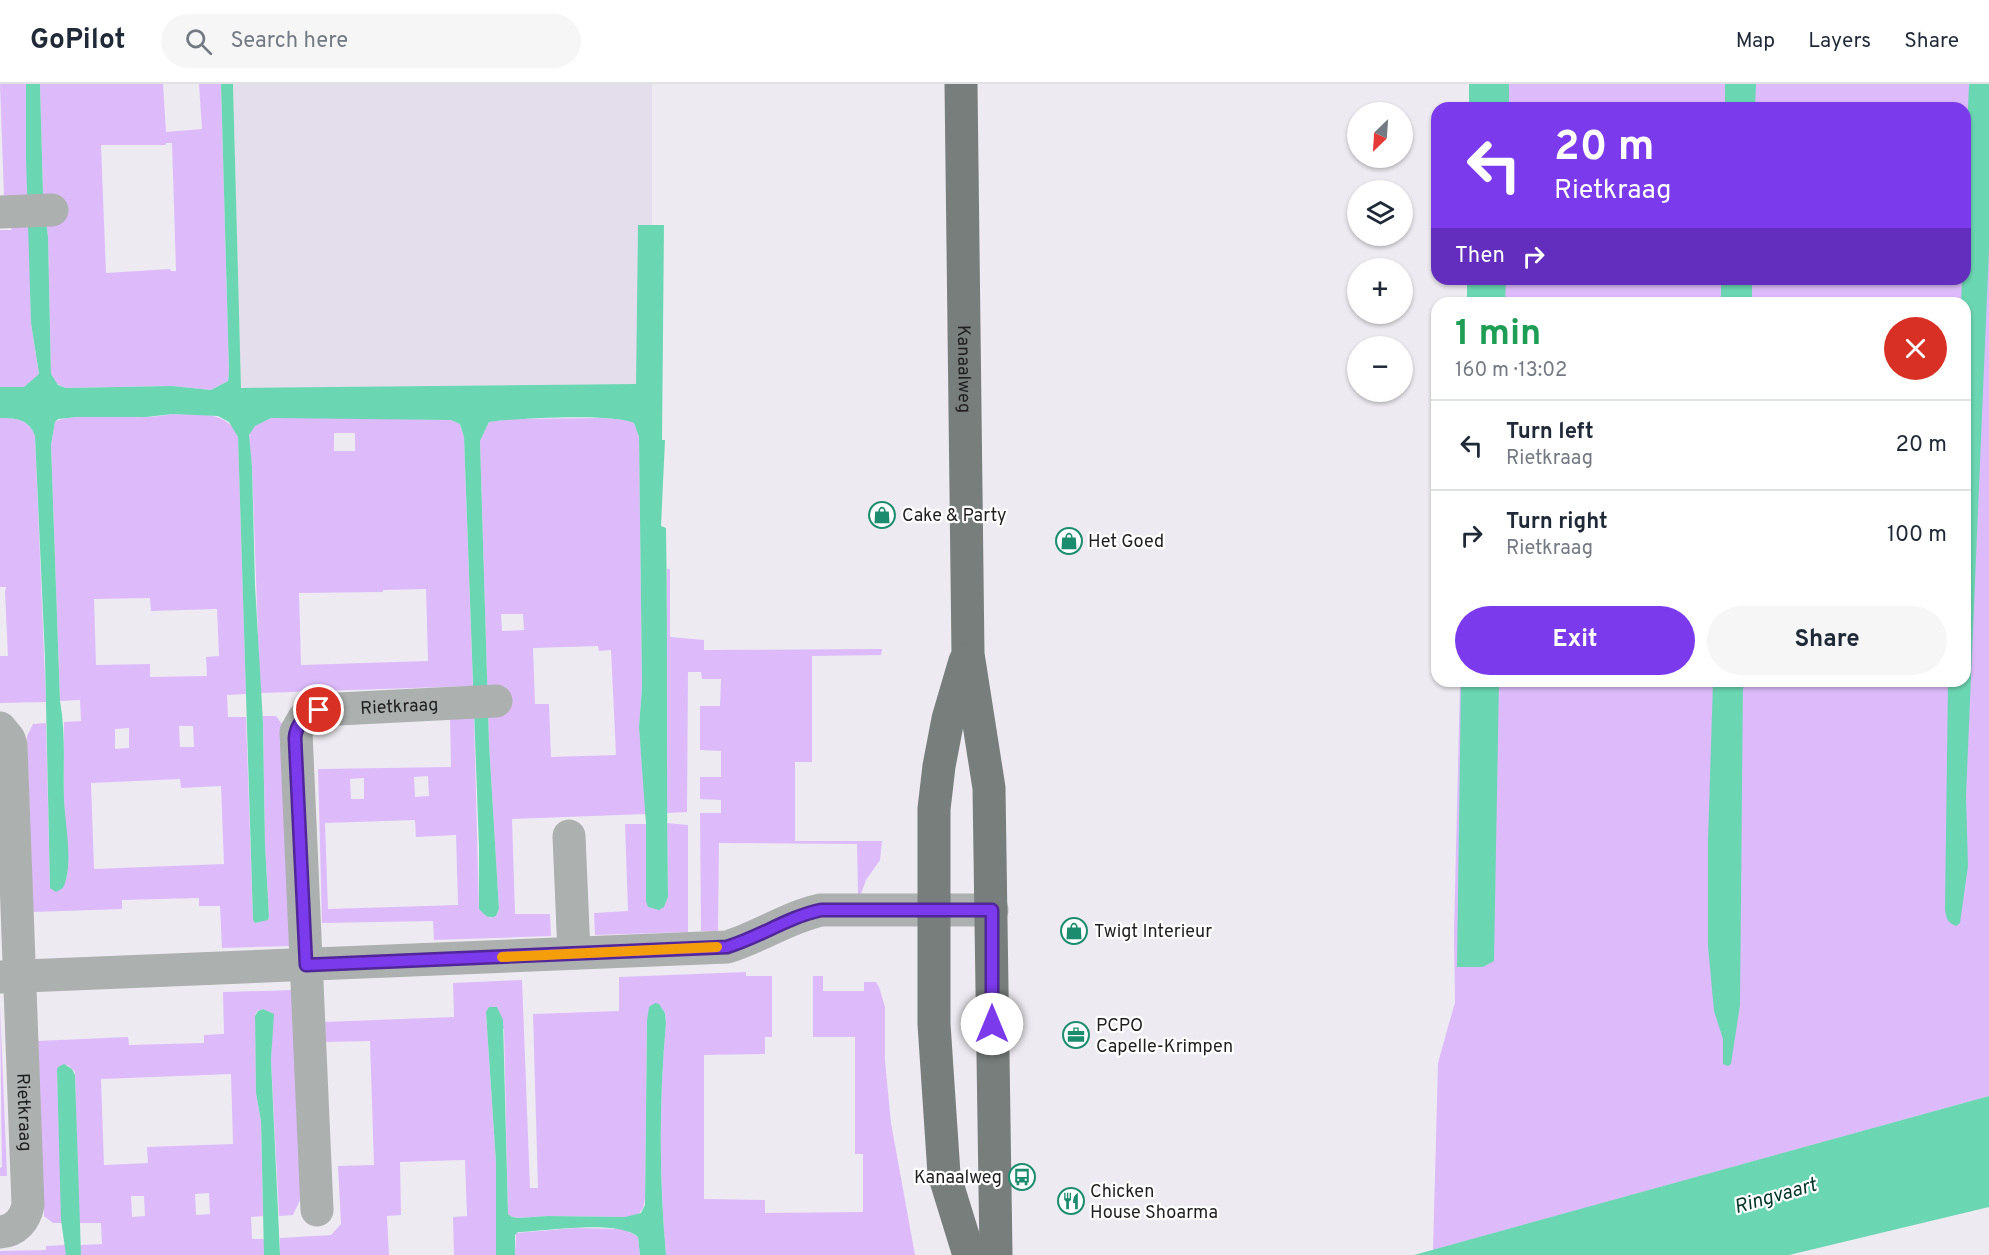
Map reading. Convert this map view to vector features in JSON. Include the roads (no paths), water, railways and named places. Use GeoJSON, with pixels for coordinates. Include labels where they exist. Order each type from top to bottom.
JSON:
{"type":"FeatureCollection","features":[{"type":"Feature","properties":{"kind":"main road","name":"Kanaalweg"},"geometry":{"type":"LineString","coordinates":[[961,84],[968,654],[989,788],[996,1255]]}},
{"type":"Feature","properties":{"kind":"main road","name":"Kanaalweg"},"geometry":{"type":"LineString","coordinates":[[968,654],[948,719],[934,809],[934,1036],[944,1174],[969,1255]]}},
{"type":"Feature","properties":{"kind":"street"},"geometry":{"type":"LineString","coordinates":[[6,211],[52,210]]}},
{"type":"Feature","properties":{"kind":"street","name":"Rietkraag"},"geometry":{"type":"LineString","coordinates":[[317,1210],[295,738],[299,724],[304,718],[319,710],[496,701]]}},
{"type":"Feature","properties":{"kind":"street","name":"Rietkraag"},"geometry":{"type":"LineString","coordinates":[[0,728],[11,745],[10,976],[28,1205],[24,1218],[19,1224],[12,1230],[0,1232]]}},
{"type":"Feature","properties":{"kind":"street"},"geometry":{"type":"LineString","coordinates":[[569,836],[574,953]]}},
{"type":"Feature","properties":{"kind":"street"},"geometry":{"type":"LineString","coordinates":[[10,976],[727,947],[747,941],[802,914],[821,910],[992,910]]}},
{"type":"Feature","properties":{"kind":"water"},"geometry":{"type":"Polygon","coordinates":[[[26,84],[40,84],[43,194],[48,237],[51,374],[58,385],[66,388],[172,386],[211,390],[228,381],[221,84],[233,84],[241,388],[636,384],[638,225],[664,225],[662,440],[665,440],[661,526],[666,528],[668,897],[664,907],[659,910],[648,907],[646,901],[646,824],[639,727],[642,687],[639,437],[634,423],[586,417],[489,422],[480,441],[489,743],[499,909],[496,916],[491,917],[486,916],[479,909],[479,847],[464,437],[460,424],[451,420],[271,418],[255,426],[249,435],[263,723],[269,917],[268,920],[255,923],[253,920],[238,437],[229,422],[218,416],[173,414],[146,417],[58,419],[55,422],[51,445],[68,868],[63,888],[56,892],[50,888],[45,658],[35,436],[26,423],[11,418],[0,418],[0,387],[24,387],[39,374],[31,323],[26,84]]]}},
{"type":"Feature","properties":{"kind":"water"},"geometry":{"type":"Polygon","coordinates":[[[1469,84],[1509,84],[1509,102],[1469,102],[1469,84]]]}},
{"type":"Feature","properties":{"kind":"water"},"geometry":{"type":"Polygon","coordinates":[[[1725,84],[1756,84],[1755,102],[1725,102],[1725,84]]]}},
{"type":"Feature","properties":{"kind":"water"},"geometry":{"type":"Polygon","coordinates":[[[1969,84],[1989,84],[1989,249],[1971,677],[1971,297],[1961,297],[1962,285],[1971,285],[1971,102],[1968,102],[1969,84]]]}},
{"type":"Feature","properties":{"kind":"water"},"geometry":{"type":"Polygon","coordinates":[[[1467,285],[1506,285],[1505,297],[1467,297],[1467,285]]]}},
{"type":"Feature","properties":{"kind":"water"},"geometry":{"type":"Polygon","coordinates":[[[1721,285],[1752,285],[1752,297],[1721,297],[1721,285]]]}},
{"type":"Feature","properties":{"kind":"water"},"geometry":{"type":"Polygon","coordinates":[[[1461,687],[1499,687],[1494,961],[1483,967],[1457,967],[1461,687]]]}},
{"type":"Feature","properties":{"kind":"water"},"geometry":{"type":"Polygon","coordinates":[[[1713,687],[1743,687],[1740,1005],[1731,1064],[1728,1066],[1723,1064],[1723,1039],[1714,1011],[1708,946],[1708,841],[1713,687]]]}},
{"type":"Feature","properties":{"kind":"water"},"geometry":{"type":"Polygon","coordinates":[[[1948,687],[1971,687],[1966,796],[1968,866],[1960,923],[1956,926],[1951,923],[1945,909],[1948,687]]]}},
{"type":"Feature","properties":{"kind":"water"},"geometry":{"type":"Polygon","coordinates":[[[655,1003],[659,1004],[665,1013],[666,1023],[661,1139],[666,1255],[640,1255],[638,1237],[615,1228],[599,1227],[518,1232],[515,1235],[515,1255],[496,1255],[496,1163],[486,1012],[489,1007],[497,1007],[503,1020],[508,1214],[518,1218],[625,1217],[641,1213],[645,1205],[647,1021],[649,1007],[655,1003]]]}},
{"type":"Feature","properties":{"kind":"water"},"geometry":{"type":"Polygon","coordinates":[[[263,1009],[274,1014],[271,1060],[280,1255],[264,1255],[261,1121],[256,1093],[255,1016],[263,1009]]]}},
{"type":"Feature","properties":{"kind":"water"},"geometry":{"type":"Polygon","coordinates":[[[64,1064],[72,1069],[75,1075],[81,1255],[66,1255],[61,1220],[57,1070],[64,1064]]]}},
{"type":"Feature","properties":{"kind":"water","name":"Ringvaart"},"geometry":{"type":"Polygon","coordinates":[[[1989,1096],[1989,1207],[1789,1255],[1414,1255],[1989,1096]]]}},
{"type":"Feature","properties":{"kind":"place","name":"Cake & Party"},"geometry":{"type":"Point","coordinates":[882,515]}},
{"type":"Feature","properties":{"kind":"place","name":"Het Goed"},"geometry":{"type":"Point","coordinates":[1069,541]}},
{"type":"Feature","properties":{"kind":"place","name":"Twigt Interieur"},"geometry":{"type":"Point","coordinates":[1074,931]}},
{"type":"Feature","properties":{"kind":"place","name":"PCPO Capelle-Krimpen"},"geometry":{"type":"Point","coordinates":[1076,1035]}},
{"type":"Feature","properties":{"kind":"place","name":"Kanaalweg"},"geometry":{"type":"Point","coordinates":[1022,1177]}},
{"type":"Feature","properties":{"kind":"place","name":"Chicken House Shoarma"},"geometry":{"type":"Point","coordinates":[1071,1201]}}]}
